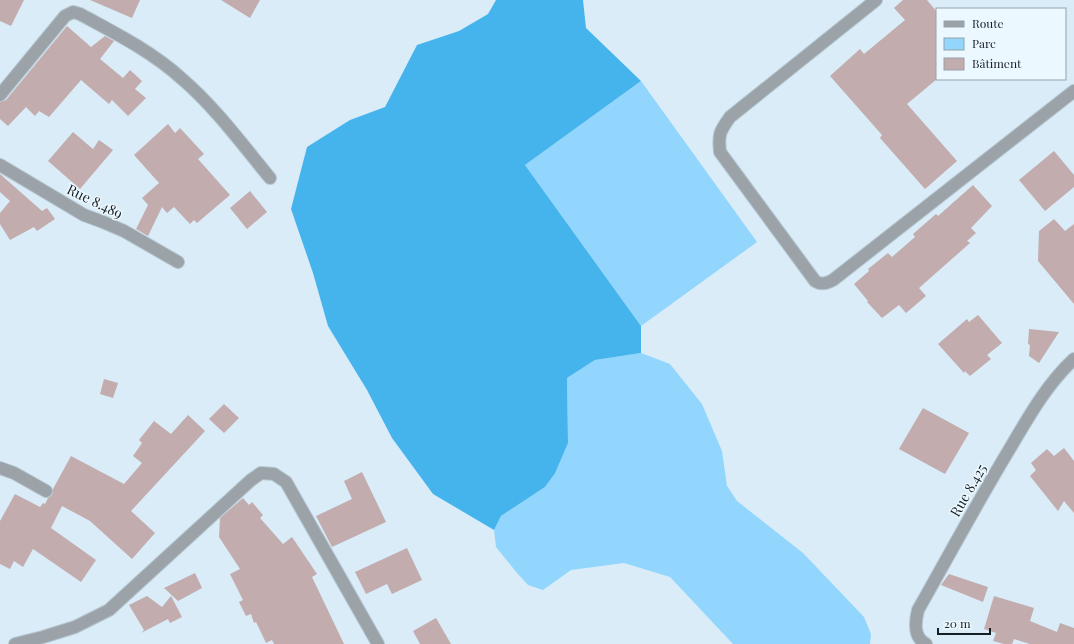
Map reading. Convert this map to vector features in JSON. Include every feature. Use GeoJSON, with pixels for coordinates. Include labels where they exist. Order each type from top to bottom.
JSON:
{"type":"FeatureCollection","features":[{"type":"Feature","properties":{"kind":"street"},"geometry":{"type":"LineString","coordinates":[[876,0],[730,117],[718,138],[720,152],[814,281],[819,284],[827,284],[833,280],[1074,92]]}},
{"type":"Feature","properties":{"kind":"street"},"geometry":{"type":"LineString","coordinates":[[0,95],[65,16],[73,12],[80,14],[154,56],[182,78],[218,116],[270,178]]}},
{"type":"Feature","properties":{"kind":"street","name":"Rue 8.489"},"geometry":{"type":"LineString","coordinates":[[0,165],[84,216],[103,222],[124,232],[178,262]]}},
{"type":"Feature","properties":{"kind":"street","name":"Rue 8.425"},"geometry":{"type":"LineString","coordinates":[[926,644],[923,643],[917,633],[915,623],[918,610],[989,483],[1043,394],[1064,368],[1074,359]]}},
{"type":"Feature","properties":{"kind":"street"},"geometry":{"type":"LineString","coordinates":[[0,468],[14,473],[46,491]]}},
{"type":"Feature","properties":{"kind":"street"},"geometry":{"type":"LineString","coordinates":[[15,644],[43,638],[75,627],[109,610],[251,480],[261,473],[274,474],[286,482],[378,644]]}},
{"type":"Feature","properties":{"kind":"green space"},"geometry":{"type":"Polygon","coordinates":[[[641,81],[757,242],[641,326],[525,165],[641,81]]]}},
{"type":"Feature","properties":{"kind":"green space"},"geometry":{"type":"Polygon","coordinates":[[[641,353],[670,364],[702,404],[722,451],[727,486],[737,501],[803,553],[864,617],[871,634],[870,644],[733,644],[670,577],[624,563],[571,570],[543,590],[528,585],[496,547],[494,530],[501,516],[545,487],[568,443],[567,378],[595,360],[641,353]]]}},
{"type":"Feature","properties":{"kind":"shaded area"},"geometry":{"type":"Polygon","coordinates":[[[496,0],[583,0],[586,28],[641,81],[525,165],[641,326],[641,353],[595,360],[567,378],[568,443],[555,473],[545,487],[501,516],[494,530],[433,494],[392,438],[367,390],[328,326],[313,273],[291,209],[307,147],[350,120],[385,107],[417,45],[459,31],[488,14],[496,0]]]}},
{"type":"Feature","properties":{"kind":"building"},"geometry":{"type":"Polygon","coordinates":[[[0,0],[24,0],[11,26],[0,21],[0,0]]]}},
{"type":"Feature","properties":{"kind":"building"},"geometry":{"type":"Polygon","coordinates":[[[90,0],[140,0],[132,18],[90,0]]]}},
{"type":"Feature","properties":{"kind":"building"},"geometry":{"type":"Polygon","coordinates":[[[221,0],[260,0],[250,18],[221,0]]]}},
{"type":"Feature","properties":{"kind":"building"},"geometry":{"type":"Polygon","coordinates":[[[903,0],[927,0],[936,11],[936,80],[907,104],[957,161],[925,189],[880,138],[882,135],[830,76],[860,49],[864,54],[905,20],[894,8],[903,0]]]}},
{"type":"Feature","properties":{"kind":"building"},"geometry":{"type":"Polygon","coordinates":[[[67,26],[91,47],[105,36],[114,41],[100,59],[123,78],[130,70],[142,81],[135,89],[146,98],[128,116],[112,100],[109,104],[81,80],[49,117],[39,111],[35,116],[26,107],[8,126],[0,119],[0,102],[6,100],[67,26]]]}},
{"type":"Feature","properties":{"kind":"building"},"geometry":{"type":"Polygon","coordinates":[[[168,124],[175,133],[180,128],[204,154],[198,159],[230,195],[197,223],[194,220],[190,224],[174,207],[167,213],[162,207],[148,236],[136,229],[148,205],[142,198],[159,183],[134,155],[168,124]]]}},
{"type":"Feature","properties":{"kind":"building"},"geometry":{"type":"Polygon","coordinates":[[[73,132],[93,149],[99,140],[113,150],[80,189],[48,161],[73,132]]]}},
{"type":"Feature","properties":{"kind":"building"},"geometry":{"type":"Polygon","coordinates":[[[1054,151],[1074,175],[1074,187],[1045,211],[1019,180],[1054,151]]]}},
{"type":"Feature","properties":{"kind":"building"},"geometry":{"type":"Polygon","coordinates":[[[0,174],[42,211],[47,208],[55,219],[37,231],[34,227],[10,240],[0,224],[0,213],[10,201],[0,192],[0,174]]]}},
{"type":"Feature","properties":{"kind":"building"},"geometry":{"type":"Polygon","coordinates":[[[973,185],[992,206],[971,228],[976,233],[967,241],[970,243],[919,288],[926,296],[906,313],[899,305],[882,318],[867,302],[868,301],[854,284],[869,271],[868,269],[888,253],[892,257],[915,237],[913,234],[936,214],[938,216],[973,185]]]}},
{"type":"Feature","properties":{"kind":"building"},"geometry":{"type":"Polygon","coordinates":[[[250,191],[267,212],[247,229],[230,208],[250,191]]]}},
{"type":"Feature","properties":{"kind":"building"},"geometry":{"type":"Polygon","coordinates":[[[1054,219],[1065,231],[1074,224],[1074,304],[1038,261],[1039,231],[1054,219]]]}},
{"type":"Feature","properties":{"kind":"building"},"geometry":{"type":"Polygon","coordinates":[[[978,315],[1002,343],[987,355],[991,359],[970,376],[965,371],[964,373],[938,344],[967,319],[969,322],[978,315]]]}},
{"type":"Feature","properties":{"kind":"building"},"geometry":{"type":"Polygon","coordinates":[[[1029,329],[1059,332],[1039,363],[1029,356],[1029,329]]]}},
{"type":"Feature","properties":{"kind":"building"},"geometry":{"type":"Polygon","coordinates":[[[104,379],[118,383],[113,398],[100,394],[104,379]]]}},
{"type":"Feature","properties":{"kind":"building"},"geometry":{"type":"Polygon","coordinates":[[[224,404],[239,418],[224,433],[209,419],[224,404]]]}},
{"type":"Feature","properties":{"kind":"building"},"geometry":{"type":"Polygon","coordinates":[[[923,408],[969,433],[945,474],[899,449],[923,408]]]}},
{"type":"Feature","properties":{"kind":"building"},"geometry":{"type":"Polygon","coordinates":[[[188,415],[205,431],[131,511],[155,533],[132,559],[90,521],[62,506],[51,528],[96,560],[81,582],[33,549],[23,567],[14,561],[10,569],[0,564],[0,521],[15,494],[40,507],[43,503],[45,504],[48,498],[52,495],[53,489],[71,456],[124,484],[142,463],[133,456],[142,443],[139,440],[154,421],[171,434],[188,415]]]}},
{"type":"Feature","properties":{"kind":"building"},"geometry":{"type":"Polygon","coordinates":[[[1064,448],[1074,461],[1074,513],[1064,501],[1058,511],[1030,476],[1036,470],[1031,463],[1047,449],[1054,456],[1064,448]]]}},
{"type":"Feature","properties":{"kind":"building"},"geometry":{"type":"Polygon","coordinates":[[[362,472],[386,522],[332,547],[316,516],[352,499],[344,481],[362,472]]]}},
{"type":"Feature","properties":{"kind":"building"},"geometry":{"type":"Polygon","coordinates":[[[243,498],[249,505],[252,502],[263,515],[260,518],[283,544],[292,537],[317,574],[312,577],[344,644],[274,644],[272,640],[266,643],[256,622],[254,623],[251,614],[246,616],[239,602],[243,600],[230,574],[240,569],[219,537],[220,518],[243,498]]]}},
{"type":"Feature","properties":{"kind":"building"},"geometry":{"type":"Polygon","coordinates":[[[407,548],[422,580],[392,594],[387,584],[366,594],[355,572],[407,548]]]}},
{"type":"Feature","properties":{"kind":"building"},"geometry":{"type":"Polygon","coordinates":[[[195,573],[202,588],[178,601],[164,588],[195,573]]]}},
{"type":"Feature","properties":{"kind":"building"},"geometry":{"type":"Polygon","coordinates":[[[949,574],[988,587],[983,602],[941,585],[949,574]]]}},
{"type":"Feature","properties":{"kind":"building"},"geometry":{"type":"Polygon","coordinates":[[[147,596],[162,607],[171,596],[182,617],[170,623],[168,619],[141,633],[144,630],[129,605],[147,596]]]}},
{"type":"Feature","properties":{"kind":"building"},"geometry":{"type":"Polygon","coordinates":[[[994,596],[1034,608],[1030,621],[1057,632],[1060,623],[1074,628],[1074,644],[1030,644],[1014,639],[1012,644],[1004,644],[993,641],[996,633],[984,629],[994,596]]]}},
{"type":"Feature","properties":{"kind":"building"},"geometry":{"type":"Polygon","coordinates":[[[436,618],[451,644],[420,644],[413,631],[436,618]]]}}]}
